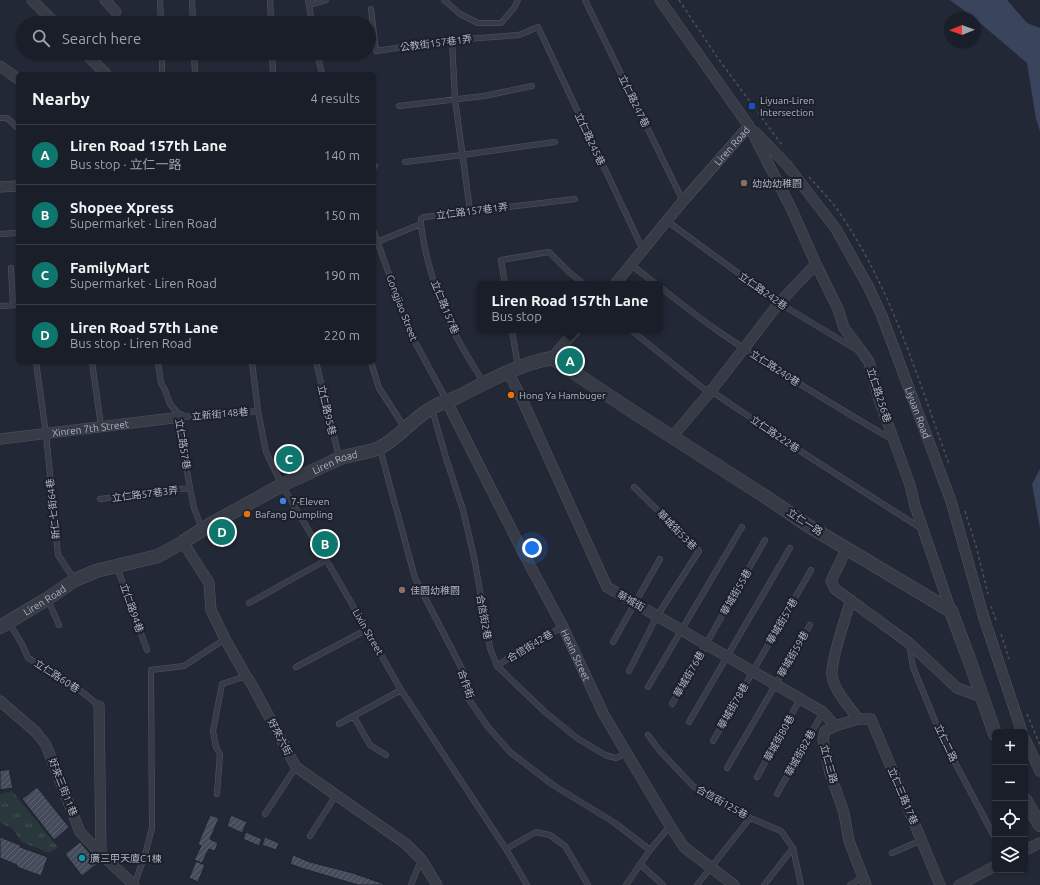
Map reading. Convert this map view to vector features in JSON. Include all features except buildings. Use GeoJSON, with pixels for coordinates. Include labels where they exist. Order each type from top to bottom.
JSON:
{"type":"FeatureCollection","features":[{"type":"Feature","properties":{"kind":"street"},"geometry":{"type":"LineString","coordinates":[[32,0],[48,16]]}},
{"type":"Feature","properties":{"kind":"street"},"geometry":{"type":"LineString","coordinates":[[105,0],[116,12]]}},
{"type":"Feature","properties":{"kind":"street","name":"Liren Road"},"geometry":{"type":"LineString","coordinates":[[617,281],[683,201],[749,126],[660,0]]}},
{"type":"Feature","properties":{"kind":"street"},"geometry":{"type":"LineString","coordinates":[[92,60],[104,72]]}},
{"type":"Feature","properties":{"kind":"street"},"geometry":{"type":"LineString","coordinates":[[0,66],[16,78]]}},
{"type":"Feature","properties":{"kind":"street","name":"立仁路256巷"},"geometry":{"type":"LineString","coordinates":[[749,126],[792,210],[816,264],[838,308],[844,328],[869,362],[879,399],[951,611]]}},
{"type":"Feature","properties":{"kind":"street","name":"Liyuan Road"},"geometry":{"type":"LineString","coordinates":[[749,126],[787,165],[836,229],[868,286],[882,316],[950,500],[984,618],[1021,729]]}},
{"type":"Feature","properties":{"kind":"street"},"geometry":{"type":"LineString","coordinates":[[0,187],[16,186]]}},
{"type":"Feature","properties":{"kind":"street"},"geometry":{"type":"LineString","coordinates":[[672,437],[711,391],[779,303],[816,264]]}},
{"type":"Feature","properties":{"kind":"street"},"geometry":{"type":"LineString","coordinates":[[552,358],[573,333]]}},
{"type":"Feature","properties":{"kind":"street","name":"Liren Road"},"geometry":{"type":"LineString","coordinates":[[4,624],[47,600],[75,580],[96,571],[158,556],[282,485],[339,458],[379,448],[389,442],[431,408],[447,402],[513,370],[540,360],[552,358]]}},
{"type":"Feature","properties":{"kind":"street","name":"立仁一路"},"geometry":{"type":"LineString","coordinates":[[552,358],[807,525],[951,611]]}},
{"type":"Feature","properties":{"kind":"street","name":"華城街"},"geometry":{"type":"LineString","coordinates":[[513,370],[521,397],[607,587],[823,712],[835,726]]}},
{"type":"Feature","properties":{"kind":"street","name":"Hexin Street"},"geometry":{"type":"LineString","coordinates":[[447,402],[563,627],[604,715],[684,847],[734,885]]}},
{"type":"Feature","properties":{"kind":"street","name":"Xinren 7th Street"},"geometry":{"type":"LineString","coordinates":[[0,438],[181,418]]}},
{"type":"Feature","properties":{"kind":"street","name":"好來六街"},"geometry":{"type":"LineString","coordinates":[[183,542],[209,583],[211,610],[225,639],[251,683],[296,767],[406,844],[421,859],[437,885]]}},
{"type":"Feature","properties":{"kind":"street"},"geometry":{"type":"LineString","coordinates":[[847,548],[831,581],[835,588],[909,643],[957,688],[982,697]]}},
{"type":"Feature","properties":{"kind":"street"},"geometry":{"type":"LineString","coordinates":[[835,726],[858,719],[836,686],[832,675],[835,656],[851,600]]}},
{"type":"Feature","properties":{"kind":"street"},"geometry":{"type":"LineString","coordinates":[[951,611],[993,729]]}},
{"type":"Feature","properties":{"kind":"street","name":"好來三街11巷"},"geometry":{"type":"LineString","coordinates":[[0,701],[36,732],[46,745],[80,832],[134,885]]}},
{"type":"Feature","properties":{"kind":"street"},"geometry":{"type":"LineString","coordinates":[[99,706],[101,854]]}},
{"type":"Feature","properties":{"kind":"street","name":"立仁三路17巷"},"geometry":{"type":"LineString","coordinates":[[858,719],[871,719],[940,885]]}},
{"type":"Feature","properties":{"kind":"street","name":"立仁三路"},"geometry":{"type":"LineString","coordinates":[[835,726],[825,731],[823,740],[830,773],[844,813],[849,841],[864,882]]}},
{"type":"Feature","properties":{"kind":"street"},"geometry":{"type":"LineString","coordinates":[[1028,745],[1040,771]]}},
{"type":"Feature","properties":{"kind":"street"},"geometry":{"type":"LineString","coordinates":[[1026,801],[1040,825]]}},
{"type":"Feature","properties":{"kind":"street"},"geometry":{"type":"LineString","coordinates":[[1028,849],[1040,843]]}},
{"type":"Feature","properties":{"kind":"street"},"geometry":{"type":"LineString","coordinates":[[963,884],[992,868]]}},
{"type":"Feature","properties":{"kind":"lane"},"geometry":{"type":"LineString","coordinates":[[160,0],[161,16]]}},
{"type":"Feature","properties":{"kind":"lane"},"geometry":{"type":"LineString","coordinates":[[192,0],[193,16]]}},
{"type":"Feature","properties":{"kind":"lane"},"geometry":{"type":"LineString","coordinates":[[270,0],[271,16]]}},
{"type":"Feature","properties":{"kind":"lane"},"geometry":{"type":"LineString","coordinates":[[311,16],[308,2],[326,0]]}},
{"type":"Feature","properties":{"kind":"lane"},"geometry":{"type":"LineString","coordinates":[[444,0],[460,14],[478,23],[501,23],[514,8],[518,0]]}},
{"type":"Feature","properties":{"kind":"lane","name":"立仁路247巷"},"geometry":{"type":"LineString","coordinates":[[585,0],[683,201]]}},
{"type":"Feature","properties":{"kind":"lane","name":"公教街157巷1弄"},"geometry":{"type":"LineString","coordinates":[[371,9],[372,16]]}},
{"type":"Feature","properties":{"kind":"lane","name":"公教街157巷1弄"},"geometry":{"type":"LineString","coordinates":[[376,51],[452,40],[519,35],[538,27]]}},
{"type":"Feature","properties":{"kind":"lane","name":"立仁路245巷"},"geometry":{"type":"LineString","coordinates":[[538,27],[643,250]]}},
{"type":"Feature","properties":{"kind":"lane"},"geometry":{"type":"LineString","coordinates":[[452,40],[455,99],[470,211]]}},
{"type":"Feature","properties":{"kind":"lane"},"geometry":{"type":"LineString","coordinates":[[162,60],[162,72]]}},
{"type":"Feature","properties":{"kind":"lane"},"geometry":{"type":"LineString","coordinates":[[194,60],[195,72]]}},
{"type":"Feature","properties":{"kind":"lane"},"geometry":{"type":"LineString","coordinates":[[272,60],[273,72]]}},
{"type":"Feature","properties":{"kind":"lane"},"geometry":{"type":"LineString","coordinates":[[318,60],[322,72]]}},
{"type":"Feature","properties":{"kind":"lane"},"geometry":{"type":"LineString","coordinates":[[399,106],[484,96],[532,86]]}},
{"type":"Feature","properties":{"kind":"lane"},"geometry":{"type":"LineString","coordinates":[[0,118],[7,118],[16,126]]}},
{"type":"Feature","properties":{"kind":"lane"},"geometry":{"type":"LineString","coordinates":[[405,162],[555,142]]}},
{"type":"Feature","properties":{"kind":"lane","name":"立仁路157巷1弄"},"geometry":{"type":"LineString","coordinates":[[378,242],[421,224],[421,219],[424,217],[575,199]]}},
{"type":"Feature","properties":{"kind":"lane","name":"立仁路242巷"},"geometry":{"type":"LineString","coordinates":[[668,221],[779,303],[863,354]]}},
{"type":"Feature","properties":{"kind":"lane","name":"立仁路157巷"},"geometry":{"type":"LineString","coordinates":[[421,224],[423,242],[435,285],[454,333],[484,383]]}},
{"type":"Feature","properties":{"kind":"lane"},"geometry":{"type":"LineString","coordinates":[[0,234],[16,233]]}},
{"type":"Feature","properties":{"kind":"lane","name":"Gongjiao Street"},"geometry":{"type":"LineString","coordinates":[[376,237],[410,333],[447,402]]}},
{"type":"Feature","properties":{"kind":"lane"},"geometry":{"type":"LineString","coordinates":[[504,281],[501,260],[549,252],[580,281]]}},
{"type":"Feature","properties":{"kind":"lane"},"geometry":{"type":"LineString","coordinates":[[630,264],[652,281]]}},
{"type":"Feature","properties":{"kind":"lane"},"geometry":{"type":"LineString","coordinates":[[0,306],[15,305],[11,268]]}},
{"type":"Feature","properties":{"kind":"lane","name":"立仁路240巷"},"geometry":{"type":"LineString","coordinates":[[663,289],[717,330],[810,392],[894,441]]}},
{"type":"Feature","properties":{"kind":"lane"},"geometry":{"type":"LineString","coordinates":[[512,333],[513,370]]}},
{"type":"Feature","properties":{"kind":"lane","name":"立仁路222巷"},"geometry":{"type":"LineString","coordinates":[[635,333],[704,390],[711,391],[810,458],[925,531]]}},
{"type":"Feature","properties":{"kind":"lane","name":"新仁七街64巷"},"geometry":{"type":"LineString","coordinates":[[36,364],[46,434],[58,555],[75,580]]}},
{"type":"Feature","properties":{"kind":"lane"},"geometry":{"type":"LineString","coordinates":[[92,364],[101,426]]}},
{"type":"Feature","properties":{"kind":"lane","name":"立仁路57巷"},"geometry":{"type":"LineString","coordinates":[[158,364],[161,383],[166,390],[170,404],[181,418],[180,432],[190,488],[194,508],[202,530]]}},
{"type":"Feature","properties":{"kind":"lane","name":"Lixin Street"},"geometry":{"type":"LineString","coordinates":[[252,364],[258,411],[266,452],[282,485],[401,690],[506,849],[527,885]]}},
{"type":"Feature","properties":{"kind":"lane","name":"立仁路95巷"},"geometry":{"type":"LineString","coordinates":[[316,364],[339,458]]}},
{"type":"Feature","properties":{"kind":"lane"},"geometry":{"type":"LineString","coordinates":[[372,364],[379,388],[406,428]]}},
{"type":"Feature","properties":{"kind":"lane","name":"合信街2巷"},"geometry":{"type":"LineString","coordinates":[[431,408],[463,510],[474,557],[490,648],[497,666],[545,712],[577,738],[605,755],[616,758],[627,752]]}},
{"type":"Feature","properties":{"kind":"lane","name":"立新街148巷"},"geometry":{"type":"LineString","coordinates":[[181,418],[258,411]]}},
{"type":"Feature","properties":{"kind":"lane","name":"合作街"},"geometry":{"type":"LineString","coordinates":[[379,448],[415,578],[463,671],[468,698],[488,727],[510,752],[553,785],[616,823],[650,850]]}},
{"type":"Feature","properties":{"kind":"lane","name":"立仁路57巷3弄"},"geometry":{"type":"LineString","coordinates":[[100,499],[190,488]]}},
{"type":"Feature","properties":{"kind":"lane","name":"華城街53巷"},"geometry":{"type":"LineString","coordinates":[[634,488],[699,551],[657,616]]}},
{"type":"Feature","properties":{"kind":"lane"},"geometry":{"type":"LineString","coordinates":[[648,687],[742,527]]}},
{"type":"Feature","properties":{"kind":"lane","name":"華城街55巷"},"geometry":{"type":"LineString","coordinates":[[706,644],[765,540]]}},
{"type":"Feature","properties":{"kind":"lane"},"geometry":{"type":"LineString","coordinates":[[690,722],[790,548]]}},
{"type":"Feature","properties":{"kind":"lane"},"geometry":{"type":"LineString","coordinates":[[613,642],[660,559]]}},
{"type":"Feature","properties":{"kind":"lane"},"geometry":{"type":"LineString","coordinates":[[250,603],[326,560]]}},
{"type":"Feature","properties":{"kind":"lane","name":"立仁路94巷"},"geometry":{"type":"LineString","coordinates":[[117,566],[147,650]]}},
{"type":"Feature","properties":{"kind":"lane","name":"華城街57巷"},"geometry":{"type":"LineString","coordinates":[[753,671],[811,570]]}},
{"type":"Feature","properties":{"kind":"lane"},"geometry":{"type":"LineString","coordinates":[[47,600],[59,626]]}},
{"type":"Feature","properties":{"kind":"lane"},"geometry":{"type":"LineString","coordinates":[[630,671],[657,616]]}},
{"type":"Feature","properties":{"kind":"lane","name":"立仁路60巷"},"geometry":{"type":"LineString","coordinates":[[4,624],[22,644],[28,658],[40,664],[82,692],[99,706]]}},
{"type":"Feature","properties":{"kind":"lane","name":"華城街59巷"},"geometry":{"type":"LineString","coordinates":[[727,768],[810,624]]}},
{"type":"Feature","properties":{"kind":"lane","name":"合信街42巷"},"geometry":{"type":"LineString","coordinates":[[497,666],[526,646],[563,627]]}},
{"type":"Feature","properties":{"kind":"lane"},"geometry":{"type":"LineString","coordinates":[[296,667],[366,630]]}},
{"type":"Feature","properties":{"kind":"lane"},"geometry":{"type":"LineString","coordinates":[[134,885],[145,855],[152,828],[151,670],[184,666],[225,639]]}},
{"type":"Feature","properties":{"kind":"lane","name":"立仁二路"},"geometry":{"type":"LineString","coordinates":[[909,643],[913,667],[942,738],[994,837]]}},
{"type":"Feature","properties":{"kind":"lane","name":"華城街76巷"},"geometry":{"type":"LineString","coordinates":[[672,704],[706,644]]}},
{"type":"Feature","properties":{"kind":"lane","name":"華城街78巷"},"geometry":{"type":"LineString","coordinates":[[713,741],[753,671]]}},
{"type":"Feature","properties":{"kind":"lane"},"geometry":{"type":"LineString","coordinates":[[218,794],[220,754],[216,747],[213,731],[222,684],[246,676]]}},
{"type":"Feature","properties":{"kind":"lane"},"geometry":{"type":"LineString","coordinates":[[339,724],[401,690]]}},
{"type":"Feature","properties":{"kind":"lane","name":"華城街80巷"},"geometry":{"type":"LineString","coordinates":[[757,777],[800,698]]}},
{"type":"Feature","properties":{"kind":"lane","name":"華城街82巷"},"geometry":{"type":"LineString","coordinates":[[777,794],[823,712]]}},
{"type":"Feature","properties":{"kind":"lane"},"geometry":{"type":"LineString","coordinates":[[354,717],[370,745],[386,755]]}},
{"type":"Feature","properties":{"kind":"lane","name":"合信街125巷"},"geometry":{"type":"LineString","coordinates":[[648,735],[660,751],[693,786],[734,811],[781,831],[793,848],[801,885]]}},
{"type":"Feature","properties":{"kind":"lane"},"geometry":{"type":"LineString","coordinates":[[265,814],[296,767]]}},
{"type":"Feature","properties":{"kind":"lane"},"geometry":{"type":"LineString","coordinates":[[310,836],[336,795]]}},
{"type":"Feature","properties":{"kind":"lane"},"geometry":{"type":"LineString","coordinates":[[697,885],[750,818]]}},
{"type":"Feature","properties":{"kind":"lane"},"geometry":{"type":"LineString","coordinates":[[626,885],[650,850],[670,826]]}},
{"type":"Feature","properties":{"kind":"lane"},"geometry":{"type":"LineString","coordinates":[[506,849],[536,832],[550,835],[565,846],[588,885]]}},
{"type":"Feature","properties":{"kind":"lane"},"geometry":{"type":"LineString","coordinates":[[892,853],[922,840]]}},
{"type":"Feature","properties":{"kind":"lane"},"geometry":{"type":"LineString","coordinates":[[764,885],[793,848]]}},
{"type":"Feature","properties":{"kind":"lane"},"geometry":{"type":"LineString","coordinates":[[411,885],[421,859]]}},
{"type":"Feature","properties":{"kind":"lane"},"geometry":{"type":"LineString","coordinates":[[640,864],[663,885]]}},
{"type":"Feature","properties":{"kind":"lane"},"geometry":{"type":"LineString","coordinates":[[850,885],[864,882]]}},
{"type":"Feature","properties":{"kind":"green space"},"geometry":{"type":"Polygon","coordinates":[[[12,791],[58,848],[49,853],[22,842],[12,828],[0,823],[0,794],[12,791]]]}},
{"type":"Feature","properties":{"kind":"water"},"geometry":{"type":"Polygon","coordinates":[[[950,0],[1007,0],[1027,23],[1040,28],[1040,131],[1036,119],[1027,63],[980,23],[980,12],[966,12],[950,0]]]}},
{"type":"Feature","properties":{"kind":"water"},"geometry":{"type":"Polygon","coordinates":[[[1040,469],[1040,529],[1032,484],[1040,469]]]}},
{"type":"Feature","properties":{"kind":"place","name":"Liyuan-Liren Intersection"},"geometry":{"type":"Point","coordinates":[752,106]}},
{"type":"Feature","properties":{"kind":"place","name":"幼幼幼稚園"},"geometry":{"type":"Point","coordinates":[744,183]}},
{"type":"Feature","properties":{"kind":"place","name":"Liren Road 157th Lane"},"geometry":{"type":"Point","coordinates":[570,361]}},
{"type":"Feature","properties":{"kind":"place","name":"Hong Ya Hambuger"},"geometry":{"type":"Point","coordinates":[511,395]}},
{"type":"Feature","properties":{"kind":"place","name":"FamilyMart"},"geometry":{"type":"Point","coordinates":[289,459]}},
{"type":"Feature","properties":{"kind":"place","name":"7-Eleven"},"geometry":{"type":"Point","coordinates":[283,501]}},
{"type":"Feature","properties":{"kind":"place","name":"Bafang Dumpling"},"geometry":{"type":"Point","coordinates":[247,514]}},
{"type":"Feature","properties":{"kind":"place","name":"Liren Road 57th Lane"},"geometry":{"type":"Point","coordinates":[222,532]}},
{"type":"Feature","properties":{"kind":"place","name":"Shopee Xpress"},"geometry":{"type":"Point","coordinates":[325,544]}},
{"type":"Feature","properties":{"kind":"place","name":"佳園幼稚園"},"geometry":{"type":"Point","coordinates":[402,590]}},
{"type":"Feature","properties":{"kind":"place","name":"廣三甲天廈C1棟"},"geometry":{"type":"Point","coordinates":[82,858]}}]}
